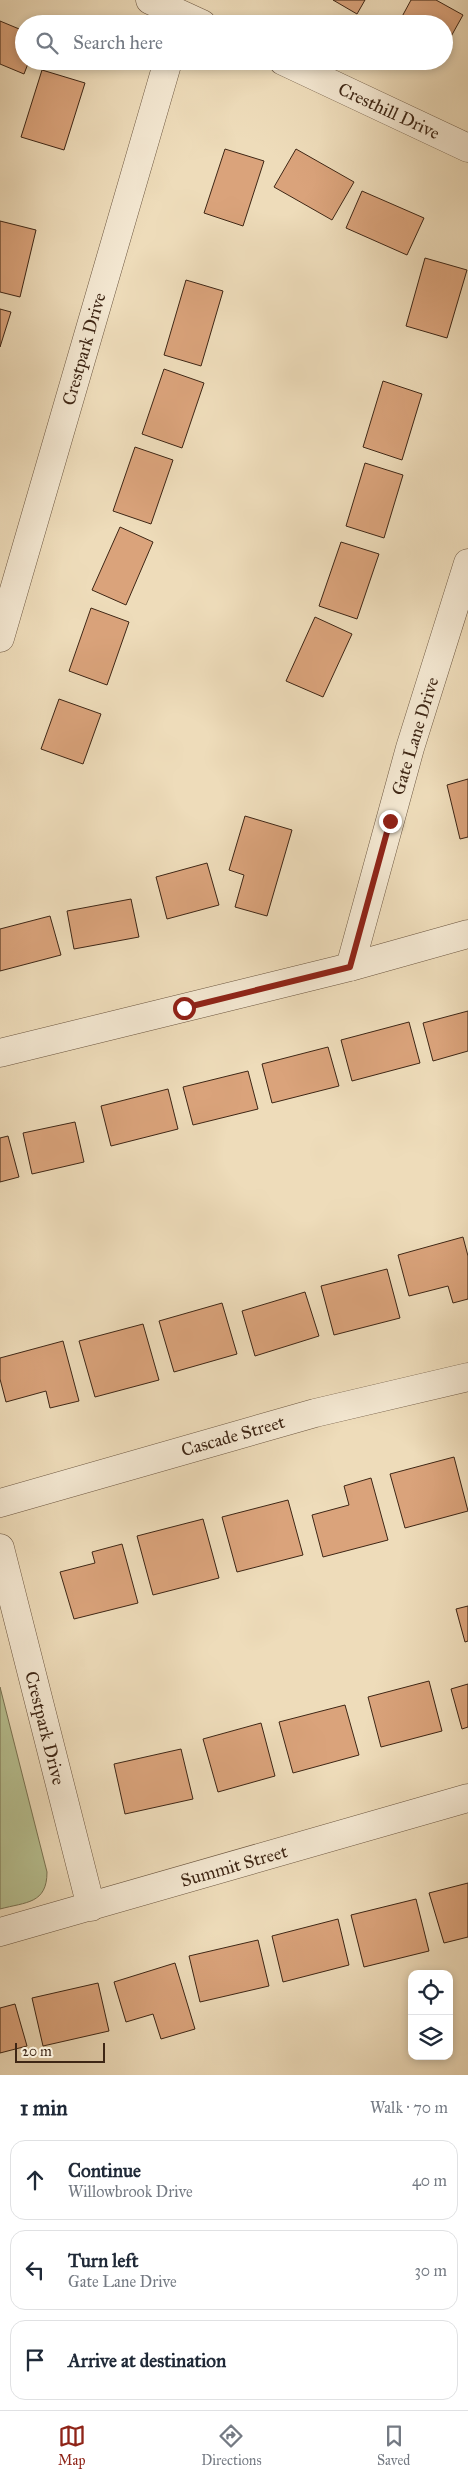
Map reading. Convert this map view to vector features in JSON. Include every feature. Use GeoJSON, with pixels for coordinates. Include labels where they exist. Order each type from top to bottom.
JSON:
{"type":"FeatureCollection","features":[{"type":"Feature","properties":{"kind":"street"},"geometry":{"type":"LineString","coordinates":[[150,0],[177,15]]}},
{"type":"Feature","properties":{"kind":"street","name":"Crestpark Drive"},"geometry":{"type":"LineString","coordinates":[[0,638],[165,70]]}},
{"type":"Feature","properties":{"kind":"street","name":"Cresthill Drive"},"geometry":{"type":"LineString","coordinates":[[302,70],[468,148]]}},
{"type":"Feature","properties":{"kind":"street","name":"Gate Lane Drive"},"geometry":{"type":"LineString","coordinates":[[350,967],[410,748],[468,563]]}},
{"type":"Feature","properties":{"kind":"street"},"geometry":{"type":"LineString","coordinates":[[0,1054],[350,967],[468,934]]}},
{"type":"Feature","properties":{"kind":"street","name":"Cascade Street"},"geometry":{"type":"LineString","coordinates":[[0,1503],[315,1413],[468,1377]]}},
{"type":"Feature","properties":{"kind":"street","name":"Crestpark Drive"},"geometry":{"type":"LineString","coordinates":[[0,1548],[91,1907]]}},
{"type":"Feature","properties":{"kind":"street","name":"Summit Street"},"geometry":{"type":"LineString","coordinates":[[0,1932],[468,1798]]}},
{"type":"Feature","properties":{"kind":"green space"},"geometry":{"type":"Polygon","coordinates":[[[0,1687],[47,1872],[46,1882],[39,1896],[26,1903],[0,1909],[0,1687]]]}},
{"type":"Feature","properties":{"kind":"building"},"geometry":{"type":"Polygon","coordinates":[[[333,0],[365,0],[357,14],[333,0]]]}},
{"type":"Feature","properties":{"kind":"building"},"geometry":{"type":"Polygon","coordinates":[[[411,0],[436,0],[463,15],[453,33],[453,15],[403,15],[411,0]]]}},
{"type":"Feature","properties":{"kind":"building"},"geometry":{"type":"Polygon","coordinates":[[[0,21],[15,27],[15,70],[26,70],[24,74],[0,64],[0,21]]]}},
{"type":"Feature","properties":{"kind":"building"},"geometry":{"type":"Polygon","coordinates":[[[42,70],[85,83],[64,150],[21,137],[42,70]]]}},
{"type":"Feature","properties":{"kind":"building"},"geometry":{"type":"Polygon","coordinates":[[[225,149],[264,161],[243,226],[204,213],[225,149]]]}},
{"type":"Feature","properties":{"kind":"building"},"geometry":{"type":"Polygon","coordinates":[[[296,149],[354,182],[332,220],[274,187],[296,149]]]}},
{"type":"Feature","properties":{"kind":"building"},"geometry":{"type":"Polygon","coordinates":[[[362,191],[424,218],[407,255],[346,228],[362,191]]]}},
{"type":"Feature","properties":{"kind":"building"},"geometry":{"type":"Polygon","coordinates":[[[0,221],[36,230],[20,297],[0,292],[0,221]]]}},
{"type":"Feature","properties":{"kind":"building"},"geometry":{"type":"Polygon","coordinates":[[[425,258],[467,270],[447,338],[406,326],[425,258]]]}},
{"type":"Feature","properties":{"kind":"building"},"geometry":{"type":"Polygon","coordinates":[[[186,280],[223,291],[201,366],[164,355],[186,280]]]}},
{"type":"Feature","properties":{"kind":"building"},"geometry":{"type":"Polygon","coordinates":[[[0,309],[11,312],[0,347],[0,309]]]}},
{"type":"Feature","properties":{"kind":"building"},"geometry":{"type":"Polygon","coordinates":[[[164,369],[204,383],[182,448],[142,434],[164,369]]]}},
{"type":"Feature","properties":{"kind":"building"},"geometry":{"type":"Polygon","coordinates":[[[383,381],[422,394],[402,460],[363,447],[383,381]]]}},
{"type":"Feature","properties":{"kind":"building"},"geometry":{"type":"Polygon","coordinates":[[[135,447],[173,460],[151,524],[113,511],[135,447]]]}},
{"type":"Feature","properties":{"kind":"building"},"geometry":{"type":"Polygon","coordinates":[[[365,463],[403,475],[384,538],[346,526],[365,463]]]}},
{"type":"Feature","properties":{"kind":"building"},"geometry":{"type":"Polygon","coordinates":[[[120,527],[153,542],[126,605],[92,590],[120,527]]]}},
{"type":"Feature","properties":{"kind":"building"},"geometry":{"type":"Polygon","coordinates":[[[341,542],[379,554],[357,619],[319,606],[341,542]]]}},
{"type":"Feature","properties":{"kind":"building"},"geometry":{"type":"Polygon","coordinates":[[[91,608],[129,622],[107,685],[69,671],[91,608]]]}},
{"type":"Feature","properties":{"kind":"building"},"geometry":{"type":"Polygon","coordinates":[[[315,617],[352,634],[323,697],[286,681],[315,617]]]}},
{"type":"Feature","properties":{"kind":"building"},"geometry":{"type":"Polygon","coordinates":[[[59,699],[101,714],[83,764],[41,749],[59,699]]]}},
{"type":"Feature","properties":{"kind":"building"},"geometry":{"type":"Polygon","coordinates":[[[468,779],[468,837],[460,839],[447,785],[468,779]]]}},
{"type":"Feature","properties":{"kind":"building"},"geometry":{"type":"Polygon","coordinates":[[[245,816],[292,830],[267,916],[235,907],[244,875],[229,870],[245,816]]]}},
{"type":"Feature","properties":{"kind":"building"},"geometry":{"type":"Polygon","coordinates":[[[207,863],[219,905],[167,919],[156,877],[207,863]]]}},
{"type":"Feature","properties":{"kind":"building"},"geometry":{"type":"Polygon","coordinates":[[[131,899],[139,937],[74,949],[67,911],[131,899]]]}},
{"type":"Feature","properties":{"kind":"building"},"geometry":{"type":"Polygon","coordinates":[[[50,916],[61,955],[0,971],[0,929],[50,916]]]}},
{"type":"Feature","properties":{"kind":"building"},"geometry":{"type":"Polygon","coordinates":[[[468,1011],[468,1051],[433,1061],[423,1023],[468,1011]]]}},
{"type":"Feature","properties":{"kind":"building"},"geometry":{"type":"Polygon","coordinates":[[[409,1022],[420,1063],[352,1081],[341,1040],[409,1022]]]}},
{"type":"Feature","properties":{"kind":"building"},"geometry":{"type":"Polygon","coordinates":[[[328,1047],[339,1086],[272,1103],[262,1064],[328,1047]]]}},
{"type":"Feature","properties":{"kind":"building"},"geometry":{"type":"Polygon","coordinates":[[[248,1071],[258,1109],[193,1125],[183,1087],[248,1071]]]}},
{"type":"Feature","properties":{"kind":"building"},"geometry":{"type":"Polygon","coordinates":[[[168,1089],[178,1129],[111,1146],[101,1106],[168,1089]]]}},
{"type":"Feature","properties":{"kind":"building"},"geometry":{"type":"Polygon","coordinates":[[[75,1122],[84,1162],[32,1174],[23,1133],[75,1122]]]}},
{"type":"Feature","properties":{"kind":"building"},"geometry":{"type":"Polygon","coordinates":[[[8,1136],[19,1177],[0,1182],[0,1138],[8,1136]]]}},
{"type":"Feature","properties":{"kind":"building"},"geometry":{"type":"Polygon","coordinates":[[[463,1237],[468,1256],[468,1299],[453,1303],[448,1286],[409,1296],[398,1255],[463,1237]]]}},
{"type":"Feature","properties":{"kind":"building"},"geometry":{"type":"Polygon","coordinates":[[[387,1269],[400,1318],[334,1335],[321,1286],[387,1269]]]}},
{"type":"Feature","properties":{"kind":"building"},"geometry":{"type":"Polygon","coordinates":[[[305,1292],[319,1336],[255,1356],[242,1311],[305,1292]]]}},
{"type":"Feature","properties":{"kind":"building"},"geometry":{"type":"Polygon","coordinates":[[[222,1303],[237,1354],[174,1372],[159,1321],[222,1303]]]}},
{"type":"Feature","properties":{"kind":"building"},"geometry":{"type":"Polygon","coordinates":[[[143,1324],[159,1380],[95,1397],[79,1341],[143,1324]]]}},
{"type":"Feature","properties":{"kind":"building"},"geometry":{"type":"Polygon","coordinates":[[[63,1341],[79,1401],[50,1408],[46,1391],[6,1402],[0,1379],[0,1358],[63,1341]]]}},
{"type":"Feature","properties":{"kind":"building"},"geometry":{"type":"Polygon","coordinates":[[[454,1457],[468,1511],[405,1528],[390,1474],[454,1457]]]}},
{"type":"Feature","properties":{"kind":"building"},"geometry":{"type":"Polygon","coordinates":[[[371,1478],[388,1540],[323,1557],[312,1515],[349,1505],[344,1486],[371,1478]]]}},
{"type":"Feature","properties":{"kind":"building"},"geometry":{"type":"Polygon","coordinates":[[[288,1500],[303,1555],[237,1572],[222,1517],[288,1500]]]}},
{"type":"Feature","properties":{"kind":"building"},"geometry":{"type":"Polygon","coordinates":[[[203,1519],[219,1578],[153,1595],[137,1536],[203,1519]]]}},
{"type":"Feature","properties":{"kind":"building"},"geometry":{"type":"Polygon","coordinates":[[[122,1544],[138,1603],[74,1619],[60,1572],[95,1563],[92,1552],[122,1544]]]}},
{"type":"Feature","properties":{"kind":"building"},"geometry":{"type":"Polygon","coordinates":[[[468,1606],[468,1641],[465,1642],[456,1609],[468,1606]]]}},
{"type":"Feature","properties":{"kind":"building"},"geometry":{"type":"Polygon","coordinates":[[[429,1681],[442,1731],[381,1747],[368,1697],[429,1681]]]}},
{"type":"Feature","properties":{"kind":"building"},"geometry":{"type":"Polygon","coordinates":[[[468,1684],[468,1727],[462,1729],[451,1689],[468,1684]]]}},
{"type":"Feature","properties":{"kind":"building"},"geometry":{"type":"Polygon","coordinates":[[[345,1705],[359,1755],[293,1773],[279,1722],[345,1705]]]}},
{"type":"Feature","properties":{"kind":"building"},"geometry":{"type":"Polygon","coordinates":[[[261,1723],[275,1776],[218,1792],[203,1739],[261,1723]]]}},
{"type":"Feature","properties":{"kind":"building"},"geometry":{"type":"Polygon","coordinates":[[[181,1749],[193,1799],[125,1814],[114,1764],[181,1749]]]}},
{"type":"Feature","properties":{"kind":"building"},"geometry":{"type":"Polygon","coordinates":[[[468,1883],[468,1937],[444,1943],[429,1893],[468,1883]]]}},
{"type":"Feature","properties":{"kind":"building"},"geometry":{"type":"Polygon","coordinates":[[[416,1899],[429,1951],[364,1967],[351,1915],[416,1899]]]}},
{"type":"Feature","properties":{"kind":"building"},"geometry":{"type":"Polygon","coordinates":[[[338,1919],[349,1965],[283,1982],[272,1936],[338,1919]]]}},
{"type":"Feature","properties":{"kind":"building"},"geometry":{"type":"Polygon","coordinates":[[[258,1940],[269,1986],[200,2002],[189,1956],[258,1940]]]}},
{"type":"Feature","properties":{"kind":"building"},"geometry":{"type":"Polygon","coordinates":[[[175,1963],[195,2029],[161,2039],[153,2014],[126,2022],[114,1982],[175,1963]]]}},
{"type":"Feature","properties":{"kind":"building"},"geometry":{"type":"Polygon","coordinates":[[[98,1983],[109,2031],[43,2046],[32,1998],[98,1983]]]}},
{"type":"Feature","properties":{"kind":"building"},"geometry":{"type":"Polygon","coordinates":[[[15,2004],[27,2046],[0,2053],[0,2008],[15,2004]]]}},
{"type":"Feature","properties":{"kind":"route"},"geometry":{"type":"LineString","coordinates":[[184,1008],[350,967],[390,821]]}}]}
